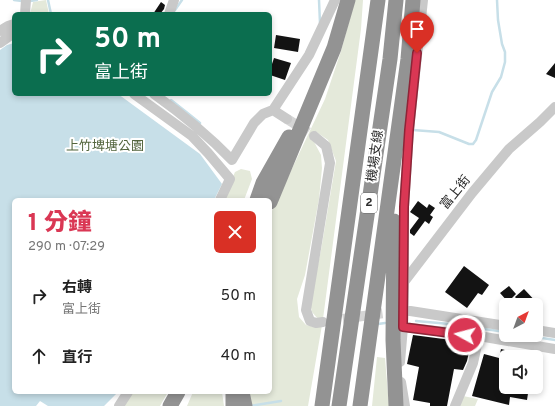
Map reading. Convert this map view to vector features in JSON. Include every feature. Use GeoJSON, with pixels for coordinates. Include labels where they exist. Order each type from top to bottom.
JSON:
{"type":"FeatureCollection","features":[{"type":"Feature","properties":{"kind":"highway"},"geometry":{"type":"LineString","coordinates":[[272,198],[334,48],[348,0]]}},
{"type":"Feature","properties":{"kind":"highway","name":"機場支線"},"geometry":{"type":"LineString","coordinates":[[322,406],[378,0]]}},
{"type":"Feature","properties":{"kind":"highway","name":"機場支線"},"geometry":{"type":"LineString","coordinates":[[339,406],[390,59],[396,0]]}},
{"type":"Feature","properties":{"kind":"highway"},"geometry":{"type":"LineString","coordinates":[[360,406],[398,138],[408,59],[413,0]]}},
{"type":"Feature","properties":{"kind":"highway"},"geometry":{"type":"LineString","coordinates":[[258,198],[263,183],[321,78]]}},
{"type":"Feature","properties":{"kind":"highway"},"geometry":{"type":"LineString","coordinates":[[396,406],[393,348],[393,285],[398,138]]}},
{"type":"Feature","properties":{"kind":"highway"},"geometry":{"type":"LineString","coordinates":[[367,406],[371,331]]}},
{"type":"Feature","properties":{"kind":"highway"},"geometry":{"type":"LineString","coordinates":[[170,406],[177,394]]}},
{"type":"Feature","properties":{"kind":"highway"},"geometry":{"type":"LineString","coordinates":[[180,406],[185,394]]}},
{"type":"Feature","properties":{"kind":"highway"},"geometry":{"type":"LineString","coordinates":[[233,394],[233,406]]}},
{"type":"Feature","properties":{"kind":"highway"},"geometry":{"type":"LineString","coordinates":[[242,394],[244,406]]}},
{"type":"Feature","properties":{"kind":"street"},"geometry":{"type":"LineString","coordinates":[[25,12],[26,0]]}},
{"type":"Feature","properties":{"kind":"street"},"geometry":{"type":"LineString","coordinates":[[170,12],[174,0]]}},
{"type":"Feature","properties":{"kind":"street"},"geometry":{"type":"LineString","coordinates":[[157,96],[182,113],[232,160],[254,123],[264,114],[273,110],[309,55],[335,0]]}},
{"type":"Feature","properties":{"kind":"street"},"geometry":{"type":"LineString","coordinates":[[405,406],[399,369],[404,310],[404,207],[409,130],[423,0]]}},
{"type":"Feature","properties":{"kind":"street"},"geometry":{"type":"LineString","coordinates":[[0,31],[12,25]]}},
{"type":"Feature","properties":{"kind":"street"},"geometry":{"type":"LineString","coordinates":[[0,42],[12,34]]}},
{"type":"Feature","properties":{"kind":"street"},"geometry":{"type":"LineString","coordinates":[[137,96],[192,136],[230,179],[221,198]]}},
{"type":"Feature","properties":{"kind":"street","name":"富上街"},"geometry":{"type":"LineString","coordinates":[[404,282],[472,192],[509,149],[555,107]]}},
{"type":"Feature","properties":{"kind":"street"},"geometry":{"type":"LineString","coordinates":[[273,110],[287,119]]}},
{"type":"Feature","properties":{"kind":"street"},"geometry":{"type":"LineString","coordinates":[[314,136],[326,146],[330,163],[306,310],[310,321],[316,323],[322,322]]}},
{"type":"Feature","properties":{"kind":"street"},"geometry":{"type":"LineString","coordinates":[[404,310],[499,325]]}},
{"type":"Feature","properties":{"kind":"street"},"geometry":{"type":"LineString","coordinates":[[465,335],[467,320]]}},
{"type":"Feature","properties":{"kind":"street"},"geometry":{"type":"LineString","coordinates":[[403,327],[479,336],[555,349]]}},
{"type":"Feature","properties":{"kind":"street"},"geometry":{"type":"LineString","coordinates":[[543,331],[555,333]]}},
{"type":"Feature","properties":{"kind":"street"},"geometry":{"type":"LineString","coordinates":[[455,406],[473,363],[479,336]]}},
{"type":"Feature","properties":{"kind":"street"},"geometry":{"type":"LineString","coordinates":[[119,406],[127,394]]}},
{"type":"Feature","properties":{"kind":"shaded area"},"geometry":{"type":"Polygon","coordinates":[[[46,0],[49,12],[30,12],[33,2],[46,0]]]}},
{"type":"Feature","properties":{"kind":"shaded area"},"geometry":{"type":"Polygon","coordinates":[[[355,0],[363,0],[361,29],[323,319],[318,319],[312,312],[310,303],[321,250],[336,161],[328,140],[315,131],[312,138],[321,155],[322,168],[319,199],[305,275],[297,299],[299,317],[306,325],[315,327],[322,325],[308,406],[249,406],[247,394],[272,394],[272,211],[325,99],[341,51],[355,0]]]}},
{"type":"Feature","properties":{"kind":"shaded area"},"geometry":{"type":"Polygon","coordinates":[[[241,169],[250,171],[252,179],[245,198],[224,198],[235,172],[241,169]]]}},
{"type":"Feature","properties":{"kind":"shaded area"},"geometry":{"type":"Polygon","coordinates":[[[377,357],[385,358],[389,406],[372,406],[377,357]]]}},
{"type":"Feature","properties":{"kind":"shaded area"},"geometry":{"type":"Polygon","coordinates":[[[129,394],[167,394],[160,406],[120,406],[129,394]]]}},
{"type":"Feature","properties":{"kind":"shaded area"},"geometry":{"type":"Polygon","coordinates":[[[192,394],[222,394],[224,406],[187,406],[192,394]]]}},
{"type":"Feature","properties":{"kind":"shaded area"},"geometry":{"type":"Polygon","coordinates":[[[463,396],[478,399],[475,406],[459,406],[463,396]]]}},
{"type":"Feature","properties":{"kind":"water","name":"上竹埤塘公園"},"geometry":{"type":"Polygon","coordinates":[[[12,44],[12,96],[121,96],[200,154],[222,184],[215,198],[12,198],[12,394],[116,394],[104,406],[48,406],[40,401],[36,406],[0,406],[0,50],[12,44]]]}},
{"type":"Feature","properties":{"kind":"building"},"geometry":{"type":"Polygon","coordinates":[[[161,2],[165,5],[162,12],[154,12],[161,2]]]}},
{"type":"Feature","properties":{"kind":"building"},"geometry":{"type":"Polygon","coordinates":[[[276,35],[300,39],[298,52],[274,48],[276,35]]]}},
{"type":"Feature","properties":{"kind":"building"},"geometry":{"type":"Polygon","coordinates":[[[274,58],[291,63],[285,80],[272,76],[272,64],[274,58]]]}},
{"type":"Feature","properties":{"kind":"building"},"geometry":{"type":"Polygon","coordinates":[[[555,63],[555,78],[546,74],[555,63]]]}},
{"type":"Feature","properties":{"kind":"building"},"geometry":{"type":"Polygon","coordinates":[[[418,201],[427,208],[429,204],[435,208],[430,215],[433,217],[429,224],[425,221],[414,236],[410,233],[410,230],[419,218],[410,212],[418,201]]]}},
{"type":"Feature","properties":{"kind":"building"},"geometry":{"type":"Polygon","coordinates":[[[464,266],[489,285],[482,295],[478,293],[467,308],[445,292],[464,266]]]}},
{"type":"Feature","properties":{"kind":"building"},"geometry":{"type":"Polygon","coordinates":[[[509,286],[516,294],[512,298],[504,298],[500,293],[509,286]]]}},
{"type":"Feature","properties":{"kind":"building"},"geometry":{"type":"Polygon","coordinates":[[[524,289],[532,298],[516,298],[515,297],[524,289]]]}},
{"type":"Feature","properties":{"kind":"building"},"geometry":{"type":"Polygon","coordinates":[[[413,335],[459,341],[459,344],[470,347],[467,361],[463,370],[454,369],[447,406],[430,406],[430,403],[413,400],[419,367],[407,364],[413,335]]]}},
{"type":"Feature","properties":{"kind":"building"},"geometry":{"type":"Polygon","coordinates":[[[484,354],[499,358],[499,394],[528,394],[527,400],[510,397],[509,405],[472,396],[484,354]]]}},
{"type":"Feature","properties":{"kind":"waterway"},"geometry":{"type":"LineString","coordinates":[[14,0],[22,1]]}},
{"type":"Feature","properties":{"kind":"waterway"},"geometry":{"type":"LineString","coordinates":[[30,1],[37,0]]}},
{"type":"Feature","properties":{"kind":"waterway"},"geometry":{"type":"LineString","coordinates":[[48,0],[51,12]]}},
{"type":"Feature","properties":{"kind":"waterway"},"geometry":{"type":"LineString","coordinates":[[175,10],[182,0]]}},
{"type":"Feature","properties":{"kind":"waterway"},"geometry":{"type":"LineString","coordinates":[[319,0],[320,23]]}},
{"type":"Feature","properties":{"kind":"waterway"},"geometry":{"type":"LineString","coordinates":[[413,130],[439,132],[469,144],[473,144],[476,140],[492,92],[501,77],[505,62],[505,52],[502,44],[498,20],[497,0]]}},
{"type":"Feature","properties":{"kind":"waterway"},"geometry":{"type":"LineString","coordinates":[[171,100],[200,123]]}},
{"type":"Feature","properties":{"kind":"waterway"},"geometry":{"type":"LineString","coordinates":[[416,321],[461,325]]}},
{"type":"Feature","properties":{"kind":"waterway"},"geometry":{"type":"LineString","coordinates":[[378,324],[385,323]]}},
{"type":"Feature","properties":{"kind":"waterway"},"geometry":{"type":"LineString","coordinates":[[470,327],[499,331]]}},
{"type":"Feature","properties":{"kind":"waterway"},"geometry":{"type":"LineString","coordinates":[[543,338],[555,340]]}},
{"type":"Feature","properties":{"kind":"waterway"},"geometry":{"type":"LineString","coordinates":[[250,406],[281,401]]}},
{"type":"Feature","properties":{"kind":"tunnel"},"geometry":{"type":"LineString","coordinates":[[287,119],[314,136]]}},
{"type":"Feature","properties":{"kind":"tunnel"},"geometry":{"type":"LineString","coordinates":[[328,321],[398,311]]}},
{"type":"Feature","properties":{"kind":"route"},"geometry":{"type":"LineString","coordinates":[[417,53],[409,130],[404,207],[403,327],[465,335]]}}]}
